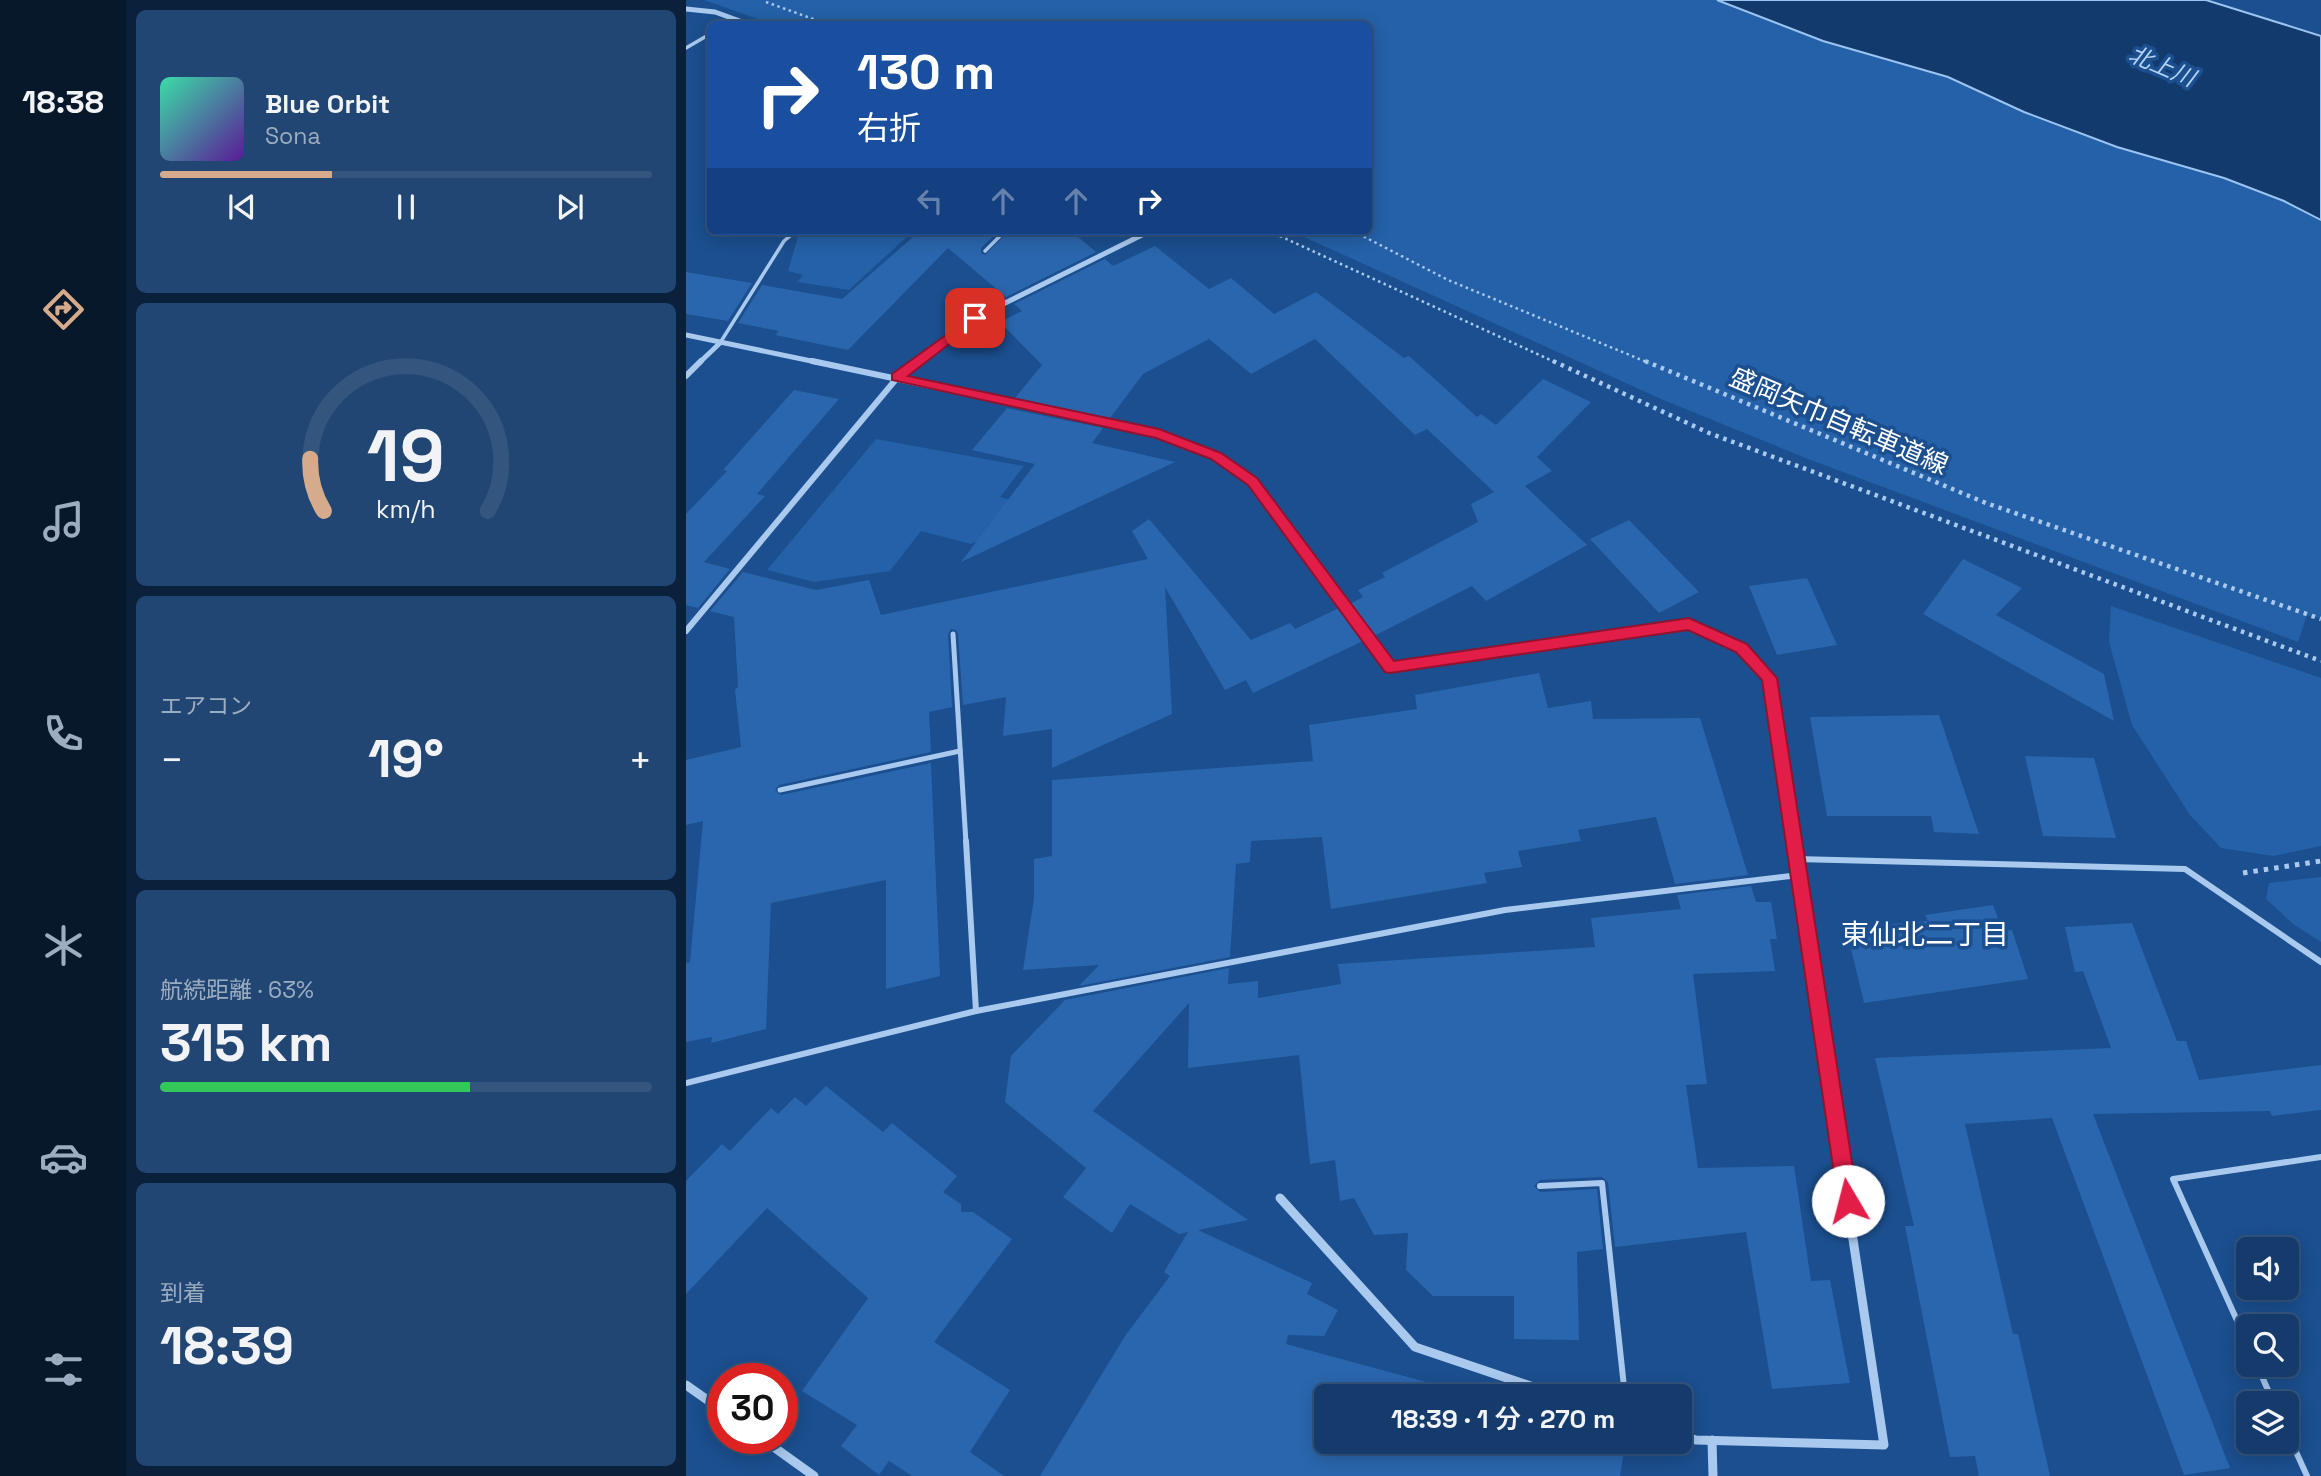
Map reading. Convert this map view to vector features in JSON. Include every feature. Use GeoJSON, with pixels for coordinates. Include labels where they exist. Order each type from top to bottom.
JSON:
{"type":"FeatureCollection","features":[{"type":"Feature","properties":{"kind":"street"},"geometry":{"type":"LineString","coordinates":[[686,9],[715,12],[739,21]]}},
{"type":"Feature","properties":{"kind":"street"},"geometry":{"type":"LineString","coordinates":[[686,631],[897,377],[975,318],[1142,235]]}},
{"type":"Feature","properties":{"kind":"street"},"geometry":{"type":"LineString","coordinates":[[686,335],[897,377],[1159,434],[1216,456],[1252,482],[1390,667],[1689,624],[1742,648],[1769,678],[1884,1445],[1692,1439]]}},
{"type":"Feature","properties":{"kind":"street"},"geometry":{"type":"LineString","coordinates":[[686,376],[720,342]]}},
{"type":"Feature","properties":{"kind":"street"},"geometry":{"type":"LineString","coordinates":[[1280,1198],[1415,1347],[1524,1384]]}},
{"type":"Feature","properties":{"kind":"street"},"geometry":{"type":"LineString","coordinates":[[686,1385],[707,1400]]}},
{"type":"Feature","properties":{"kind":"street"},"geometry":{"type":"LineString","coordinates":[[1712,1440],[1713,1476]]}},
{"type":"Feature","properties":{"kind":"street"},"geometry":{"type":"LineString","coordinates":[[783,1454],[814,1476]]}},
{"type":"Feature","properties":{"kind":"lane"},"geometry":{"type":"LineString","coordinates":[[686,48],[707,36]]}},
{"type":"Feature","properties":{"kind":"lane"},"geometry":{"type":"LineString","coordinates":[[720,342],[784,241],[791,235]]}},
{"type":"Feature","properties":{"kind":"lane"},"geometry":{"type":"LineString","coordinates":[[985,251],[1001,235]]}},
{"type":"Feature","properties":{"kind":"lane"},"geometry":{"type":"LineString","coordinates":[[953,634],[976,1011]]}},
{"type":"Feature","properties":{"kind":"lane"},"geometry":{"type":"LineString","coordinates":[[780,790],[960,751]]}},
{"type":"Feature","properties":{"kind":"lane"},"geometry":{"type":"LineString","coordinates":[[1796,859],[2185,869],[2321,962]]}},
{"type":"Feature","properties":{"kind":"lane"},"geometry":{"type":"LineString","coordinates":[[686,1083],[976,1011],[1505,910],[1799,876]]}},
{"type":"Feature","properties":{"kind":"lane"},"geometry":{"type":"LineString","coordinates":[[2236,1318],[2173,1180],[2321,1157]]}},
{"type":"Feature","properties":{"kind":"lane"},"geometry":{"type":"LineString","coordinates":[[1540,1186],[1602,1183],[1624,1384]]}},
{"type":"Feature","properties":{"kind":"lane"},"geometry":{"type":"LineString","coordinates":[[2297,1454],[2307,1476]]}},
{"type":"Feature","properties":{"kind":"path"},"geometry":{"type":"LineString","coordinates":[[760,0],[819,21]]}},
{"type":"Feature","properties":{"kind":"path"},"geometry":{"type":"LineString","coordinates":[[1278,235],[1709,433],[2321,662]]}},
{"type":"Feature","properties":{"kind":"path","name":"盛岡矢巾自転車道線"},"geometry":{"type":"LineString","coordinates":[[1361,235],[1448,280],[1986,503],[2321,619]]}},
{"type":"Feature","properties":{"kind":"path"},"geometry":{"type":"LineString","coordinates":[[2237,873],[2250,874],[2321,861]]}},
{"type":"Feature","properties":{"kind":"shaded area"},"geometry":{"type":"Polygon","coordinates":[[[704,0],[1717,0],[1823,41],[1948,77],[2024,112],[2117,147],[2224,178],[2284,201],[2321,220],[2321,619],[2307,615],[2298,642],[1808,459],[1661,399],[1300,235],[1372,235],[1372,21],[764,21],[704,0]]]}},
{"type":"Feature","properties":{"kind":"shaded area"},"geometry":{"type":"Polygon","coordinates":[[[909,235],[849,290],[797,282],[803,275],[788,271],[798,237],[909,235]]]}},
{"type":"Feature","properties":{"kind":"shaded area"},"geometry":{"type":"Polygon","coordinates":[[[876,439],[1024,466],[1000,497],[1046,510],[971,544],[921,531],[890,571],[814,582],[767,570],[876,439]]]}},
{"type":"Feature","properties":{"kind":"shaded area"},"geometry":{"type":"Polygon","coordinates":[[[2111,606],[2321,678],[2321,846],[2273,856],[2221,848],[2190,815],[2132,725],[2109,642],[2111,606]]]}},
{"type":"Feature","properties":{"kind":"shaded area"},"geometry":{"type":"Polygon","coordinates":[[[2321,877],[2321,942],[2293,924],[2266,899],[2269,883],[2321,877]]]}},
{"type":"Feature","properties":{"kind":"water","name":"北上川"},"geometry":{"type":"Polygon","coordinates":[[[1717,0],[2206,0],[2321,36],[2321,220],[2284,201],[2224,178],[2117,147],[2024,112],[1948,77],[1823,41],[1717,0]]]}},
{"type":"Feature","properties":{"kind":"building"},"geometry":{"type":"Polygon","coordinates":[[[915,235],[995,235],[981,248],[981,253],[985,255],[1005,235],[1076,235],[1096,252],[1006,297],[948,248],[848,350],[775,335],[779,331],[738,323],[762,285],[842,299],[915,235]]]}},
{"type":"Feature","properties":{"kind":"building"},"geometry":{"type":"Polygon","coordinates":[[[1155,246],[1209,289],[1231,278],[1274,314],[1316,292],[1404,358],[1409,356],[1477,417],[1481,414],[1496,425],[1543,379],[1591,402],[1537,457],[1552,471],[1525,486],[1587,545],[1486,601],[1472,586],[1374,636],[1350,604],[1363,597],[1358,590],[1385,577],[1382,573],[1478,522],[1471,504],[1494,492],[1427,429],[1415,435],[1315,339],[1251,374],[1209,339],[1143,374],[1110,418],[1015,398],[1042,365],[1000,322],[1022,311],[1014,304],[1105,259],[1113,266],[1155,246]]]}},
{"type":"Feature","properties":{"kind":"building"},"geometry":{"type":"Polygon","coordinates":[[[686,272],[752,283],[728,321],[686,314],[686,272]]]}},
{"type":"Feature","properties":{"kind":"building"},"geometry":{"type":"Polygon","coordinates":[[[794,390],[839,399],[757,494],[765,496],[704,562],[730,569],[698,608],[686,605],[686,514],[727,471],[723,470],[794,390]]]}},
{"type":"Feature","properties":{"kind":"building"},"geometry":{"type":"Polygon","coordinates":[[[1007,408],[1103,428],[1092,443],[1175,462],[961,562],[1035,464],[972,450],[1007,408]]]}},
{"type":"Feature","properties":{"kind":"building"},"geometry":{"type":"Polygon","coordinates":[[[1149,519],[1251,640],[1290,623],[1295,629],[1339,608],[1363,641],[1253,693],[1246,680],[1225,690],[1165,587],[1172,714],[1052,768],[1052,729],[1003,736],[1006,697],[963,705],[958,634],[951,629],[948,634],[952,707],[929,712],[931,752],[779,785],[775,790],[781,795],[931,763],[940,976],[886,989],[886,880],[771,903],[766,1029],[711,1043],[712,1037],[686,1042],[686,963],[690,962],[703,821],[686,825],[686,760],[741,747],[735,690],[738,687],[734,617],[710,611],[743,572],[816,590],[869,580],[881,615],[1148,559],[1132,531],[1149,519]]]}},
{"type":"Feature","properties":{"kind":"building"},"geometry":{"type":"Polygon","coordinates":[[[1629,520],[1699,592],[1659,613],[1590,539],[1629,520]]]}},
{"type":"Feature","properties":{"kind":"building"},"geometry":{"type":"Polygon","coordinates":[[[1963,559],[2022,588],[1996,615],[2104,674],[2114,721],[1923,614],[1963,559]]]}},
{"type":"Feature","properties":{"kind":"building"},"geometry":{"type":"Polygon","coordinates":[[[1807,578],[1837,645],[1777,655],[1749,586],[1807,578]]]}},
{"type":"Feature","properties":{"kind":"building"},"geometry":{"type":"Polygon","coordinates":[[[1539,673],[1548,708],[1591,701],[1593,719],[1700,718],[1748,875],[1675,884],[1656,817],[1578,830],[1581,841],[1518,851],[1522,867],[1484,873],[1487,883],[1331,909],[1322,837],[1251,841],[1250,862],[1236,864],[1230,957],[1079,986],[1099,965],[1023,970],[1034,898],[1034,859],[1052,856],[1052,780],[1313,761],[1309,725],[1417,709],[1415,695],[1539,673]]]}},
{"type":"Feature","properties":{"kind":"building"},"geometry":{"type":"Polygon","coordinates":[[[1939,715],[1979,834],[1934,832],[1931,816],[1827,816],[1810,717],[1939,715]]]}},
{"type":"Feature","properties":{"kind":"building"},"geometry":{"type":"Polygon","coordinates":[[[2025,756],[2094,758],[2116,838],[2043,836],[2025,756]]]}},
{"type":"Feature","properties":{"kind":"building"},"geometry":{"type":"Polygon","coordinates":[[[1751,886],[1756,902],[1771,902],[1777,939],[1770,939],[1775,971],[1693,974],[1707,1084],[1686,1085],[1698,1168],[1794,1166],[1811,1281],[1830,1280],[1850,1383],[1772,1389],[1746,1232],[1615,1247],[1608,1182],[1602,1177],[1540,1180],[1534,1186],[1540,1192],[1597,1189],[1603,1249],[1577,1252],[1579,1340],[1514,1339],[1514,1296],[1433,1296],[1406,1270],[1408,1233],[1374,1235],[1354,1198],[1340,1201],[1335,1160],[1310,1164],[1299,1055],[1188,1068],[1189,1003],[1093,1111],[1248,1220],[1198,1230],[1312,1283],[1307,1294],[1338,1310],[1324,1336],[1288,1335],[1286,1344],[1434,1384],[1314,1384],[1314,1454],[1623,1454],[1620,1476],[1040,1476],[1125,1336],[1170,1276],[1164,1272],[1188,1232],[1179,1234],[1130,1204],[1112,1233],[1063,1197],[1086,1168],[1005,1102],[1011,1056],[1065,1000],[1229,968],[1228,984],[1258,981],[1258,998],[1341,984],[1338,964],[1595,947],[1591,918],[1681,909],[1677,895],[1751,886]]]}},
{"type":"Feature","properties":{"kind":"building"},"geometry":{"type":"Polygon","coordinates":[[[1993,905],[2003,931],[2012,930],[2028,979],[1864,1003],[1846,928],[1928,921],[1925,915],[1993,905]]]}},
{"type":"Feature","properties":{"kind":"building"},"geometry":{"type":"Polygon","coordinates":[[[2132,923],[2177,1041],[2186,1041],[2199,1080],[2321,1065],[2321,1110],[2272,1116],[2270,1111],[2093,1114],[2230,1468],[2184,1475],[2052,1118],[1965,1124],[2013,1334],[2018,1334],[2050,1476],[1979,1476],[1975,1456],[1950,1457],[1905,1226],[1914,1226],[1875,1058],[2111,1048],[2083,971],[2075,972],[2065,927],[2132,923]]]}},
{"type":"Feature","properties":{"kind":"building"},"geometry":{"type":"Polygon","coordinates":[[[826,1086],[883,1132],[892,1123],[957,1176],[943,1192],[961,1204],[961,1212],[973,1212],[1012,1239],[934,1342],[1010,1390],[970,1452],[1004,1476],[912,1476],[889,1461],[879,1475],[841,1446],[857,1425],[802,1391],[868,1298],[767,1208],[686,1294],[686,1181],[722,1144],[730,1151],[771,1108],[778,1114],[795,1097],[806,1106],[826,1086]]]}},
{"type":"Feature","properties":{"kind":"district","name":"東仙北二丁目"},"geometry":{"type":"Point","coordinates":[1925,934]}},
{"type":"Feature","properties":{"kind":"route"},"geometry":{"type":"LineString","coordinates":[[975,318],[897,377],[1159,434],[1216,456],[1252,482],[1390,667],[1689,624],[1742,648],[1769,678],[1848,1201]]}}]}
